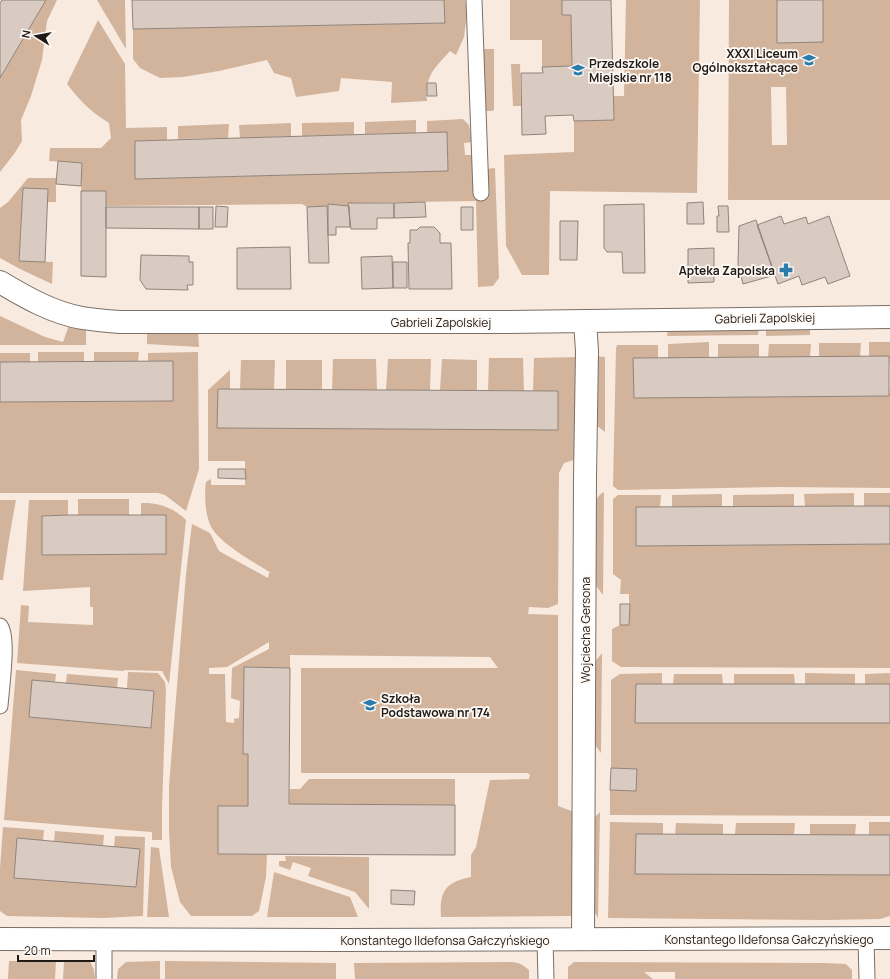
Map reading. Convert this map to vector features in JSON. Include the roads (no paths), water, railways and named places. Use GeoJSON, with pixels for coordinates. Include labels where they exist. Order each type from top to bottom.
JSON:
{"type":"FeatureCollection","features":[{"type":"Feature","properties":{"kind":"street","name":"Gabrieli Zapolskiej"},"geometry":{"type":"LineString","coordinates":[[0,282],[22,295],[59,312],[81,318],[120,322],[585,321],[890,317]]}},
{"type":"Feature","properties":{"kind":"street","name":"Wojciecha Gersona"},"geometry":{"type":"LineString","coordinates":[[583,939],[587,351],[585,321]]}},
{"type":"Feature","properties":{"kind":"street","name":"Konstantego Ildefonsa Gałczyńskiego"},"geometry":{"type":"LineString","coordinates":[[0,939],[545,940],[890,938]]}},
{"type":"Feature","properties":{"kind":"lane"},"geometry":{"type":"LineString","coordinates":[[474,0],[481,193]]}},
{"type":"Feature","properties":{"kind":"lane"},"geometry":{"type":"LineString","coordinates":[[0,626],[3,629],[4,644],[0,706]]}},
{"type":"Feature","properties":{"kind":"lane"},"geometry":{"type":"LineString","coordinates":[[104,939],[104,979]]}},
{"type":"Feature","properties":{"kind":"lane"},"geometry":{"type":"LineString","coordinates":[[866,939],[867,979]]}},
{"type":"Feature","properties":{"kind":"lane"},"geometry":{"type":"LineString","coordinates":[[545,940],[546,979]]}},
{"type":"Feature","properties":{"kind":"place","name":"XXXI Liceum Ogólnokształcące"},"geometry":{"type":"Point","coordinates":[809,60]}},
{"type":"Feature","properties":{"kind":"place","name":"Przedszkole Miejskie nr 118"},"geometry":{"type":"Point","coordinates":[578,70]}},
{"type":"Feature","properties":{"kind":"place","name":"Apteka Zapolska"},"geometry":{"type":"Point","coordinates":[786,270]}},
{"type":"Feature","properties":{"kind":"place","name":"Szkoła Podstawowa nr 174"},"geometry":{"type":"Point","coordinates":[370,705]}}]}
